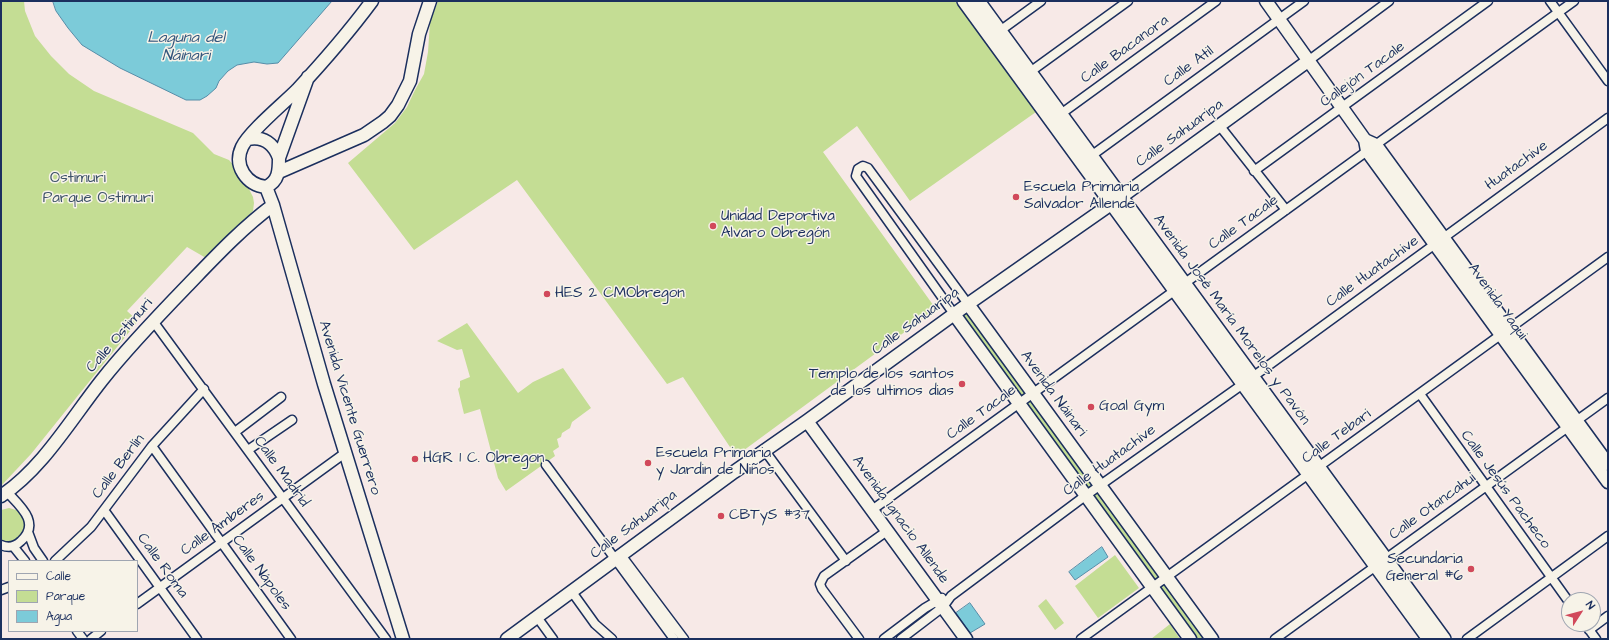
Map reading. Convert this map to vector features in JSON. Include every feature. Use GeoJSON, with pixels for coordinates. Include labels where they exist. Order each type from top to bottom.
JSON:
{"type":"FeatureCollection","features":[{"type":"Feature","properties":{"kind":"main road","name":"Avenida José María Morelos y Pavón"},"geometry":{"type":"LineString","coordinates":[[964,1],[1030,72],[1056,118],[1091,156],[1116,200]]}},
{"type":"Feature","properties":{"kind":"main road","name":"Avenida José María Morelos y Pavón"},"geometry":{"type":"LineString","coordinates":[[978,1],[995,34],[1380,562],[1429,639]]}},
{"type":"Feature","properties":{"kind":"main road","name":"Avenida José María Morelos y Pavón"},"geometry":{"type":"LineString","coordinates":[[1380,562],[1444,639]]}},
{"type":"Feature","properties":{"kind":"street"},"geometry":{"type":"LineString","coordinates":[[308,77],[279,158],[279,172],[273,182],[266,187],[251,182],[247,179],[241,169],[240,153],[248,139],[308,77],[372,1]]}},
{"type":"Feature","properties":{"kind":"street"},"geometry":{"type":"LineString","coordinates":[[279,172],[364,135],[390,116],[398,105],[410,81],[419,34],[430,1]]}},
{"type":"Feature","properties":{"kind":"street"},"geometry":{"type":"LineString","coordinates":[[995,34],[1041,1]]}},
{"type":"Feature","properties":{"kind":"street"},"geometry":{"type":"LineString","coordinates":[[1030,72],[1128,1]]}},
{"type":"Feature","properties":{"kind":"street","name":"Calle Bacanora"},"geometry":{"type":"LineString","coordinates":[[1056,118],[1216,1]]}},
{"type":"Feature","properties":{"kind":"street","name":"Avenida Yaqui"},"geometry":{"type":"LineString","coordinates":[[1266,1],[1341,107],[1572,424],[1608,482]]}},
{"type":"Feature","properties":{"kind":"street","name":"Calle Atil"},"geometry":{"type":"LineString","coordinates":[[1091,156],[1304,1]]}},
{"type":"Feature","properties":{"kind":"street"},"geometry":{"type":"LineString","coordinates":[[1308,61],[1390,1]]}},
{"type":"Feature","properties":{"kind":"street","name":"Callejón Tacale"},"geometry":{"type":"LineString","coordinates":[[1254,170],[1488,1]]}},
{"type":"Feature","properties":{"kind":"street"},"geometry":{"type":"LineString","coordinates":[[1550,1],[1608,81]]}},
{"type":"Feature","properties":{"kind":"street","name":"Calle Tacale"},"geometry":{"type":"LineString","coordinates":[[872,510],[1286,210],[1369,145],[1574,1]]}},
{"type":"Feature","properties":{"kind":"street","name":"Calle Sahuaripa"},"geometry":{"type":"LineString","coordinates":[[507,639],[734,472],[1116,200],[1308,61]]}},
{"type":"Feature","properties":{"kind":"street","name":"Huatachive"},"geometry":{"type":"LineString","coordinates":[[1439,241],[1608,118]]}},
{"type":"Feature","properties":{"kind":"street"},"geometry":{"type":"LineString","coordinates":[[1219,125],[1286,210]]}},
{"type":"Feature","properties":{"kind":"street"},"geometry":{"type":"LineString","coordinates":[[248,139],[258,138],[267,142],[275,149],[279,158]]}},
{"type":"Feature","properties":{"kind":"street","name":"Avenida Náinari"},"geometry":{"type":"LineString","coordinates":[[954,314],[856,176],[857,170],[860,167],[863,166],[868,168],[1212,639]]}},
{"type":"Feature","properties":{"kind":"street","name":"Avenida Vicente Guerrero"},"geometry":{"type":"LineString","coordinates":[[266,187],[273,205],[345,453],[401,633],[406,639]]}},
{"type":"Feature","properties":{"kind":"street","name":"Calle Ostimuri"},"geometry":{"type":"LineString","coordinates":[[4,494],[24,477],[39,461],[103,379],[154,321],[235,236],[273,205]]}},
{"type":"Feature","properties":{"kind":"street","name":"Calle Huatachive"},"geometry":{"type":"LineString","coordinates":[[884,639],[950,596],[1100,485],[1248,380],[1439,241]]}},
{"type":"Feature","properties":{"kind":"street","name":"Calle Tebari"},"geometry":{"type":"LineString","coordinates":[[1081,639],[1608,257]]}},
{"type":"Feature","properties":{"kind":"street"},"geometry":{"type":"LineString","coordinates":[[954,314],[1190,639]]}},
{"type":"Feature","properties":{"kind":"street","name":"Calle Madrid"},"geometry":{"type":"LineString","coordinates":[[154,321],[386,639]]}},
{"type":"Feature","properties":{"kind":"street","name":"Calle Berlín"},"geometry":{"type":"LineString","coordinates":[[56,560],[81,538],[152,446],[204,389]]}},
{"type":"Feature","properties":{"kind":"street","name":"Calle Jesús Pacheco"},"geometry":{"type":"LineString","coordinates":[[1420,394],[1562,592]]}},
{"type":"Feature","properties":{"kind":"street"},"geometry":{"type":"LineString","coordinates":[[235,432],[281,398]]}},
{"type":"Feature","properties":{"kind":"street","name":"Calle Otancahui"},"geometry":{"type":"LineString","coordinates":[[1275,639],[1608,398]]}},
{"type":"Feature","properties":{"kind":"street"},"geometry":{"type":"LineString","coordinates":[[248,450],[292,420]]}},
{"type":"Feature","properties":{"kind":"street","name":"Avenida Ignacio Allende"},"geometry":{"type":"LineString","coordinates":[[807,421],[966,639]]}},
{"type":"Feature","properties":{"kind":"street","name":"Avenida Yaqui"},"geometry":{"type":"LineString","coordinates":[[1572,424],[1606,457]]}},
{"type":"Feature","properties":{"kind":"street","name":"Calle Nápoles"},"geometry":{"type":"LineString","coordinates":[[152,446],[291,639]]}},
{"type":"Feature","properties":{"kind":"street"},"geometry":{"type":"LineString","coordinates":[[765,451],[846,561]]}},
{"type":"Feature","properties":{"kind":"street","name":"Calle Amberes"},"geometry":{"type":"LineString","coordinates":[[138,603],[345,453]]}},
{"type":"Feature","properties":{"kind":"street"},"geometry":{"type":"LineString","coordinates":[[546,465],[684,639]]}},
{"type":"Feature","properties":{"kind":"street"},"geometry":{"type":"LineString","coordinates":[[1,545],[8,547],[20,543],[28,532],[30,526],[24,510],[4,494]]}},
{"type":"Feature","properties":{"kind":"street","name":"Calle Roma"},"geometry":{"type":"LineString","coordinates":[[104,510],[197,639]]}},
{"type":"Feature","properties":{"kind":"street"},"geometry":{"type":"LineString","coordinates":[[859,639],[820,584],[824,576],[887,531]]}},
{"type":"Feature","properties":{"kind":"street"},"geometry":{"type":"LineString","coordinates":[[28,532],[34,548],[42,560]]}},
{"type":"Feature","properties":{"kind":"street"},"geometry":{"type":"LineString","coordinates":[[1467,639],[1608,536]]}},
{"type":"Feature","properties":{"kind":"street"},"geometry":{"type":"LineString","coordinates":[[13,546],[24,560]]}},
{"type":"Feature","properties":{"kind":"street"},"geometry":{"type":"LineString","coordinates":[[618,557],[674,639]]}},
{"type":"Feature","properties":{"kind":"street"},"geometry":{"type":"LineString","coordinates":[[572,592],[595,624],[612,639]]}},
{"type":"Feature","properties":{"kind":"street","name":"Calle Huatachive"},"geometry":{"type":"LineString","coordinates":[[902,639],[940,603]]}},
{"type":"Feature","properties":{"kind":"street"},"geometry":{"type":"LineString","coordinates":[[537,617],[553,639]]}},
{"type":"Feature","properties":{"kind":"street"},"geometry":{"type":"LineString","coordinates":[[896,630],[902,639]]}},
{"type":"Feature","properties":{"kind":"green space","name":"Parque Ostimuri"},"geometry":{"type":"Polygon","coordinates":[[[1,1],[24,1],[25,11],[35,36],[51,56],[69,74],[94,91],[193,133],[214,154],[229,160],[242,175],[253,197],[254,203],[253,211],[206,258],[187,247],[127,311],[138,321],[31,454],[1,486],[1,1]]]}},
{"type":"Feature","properties":{"kind":"green space","name":"Unidad Deportiva Alvaro Obregón"},"geometry":{"type":"Polygon","coordinates":[[[438,1],[955,1],[1036,112],[910,201],[857,126],[823,152],[936,309],[736,456],[683,377],[667,384],[517,180],[414,250],[348,163],[395,123],[407,107],[424,74],[428,52],[430,22],[438,1]]]}},
{"type":"Feature","properties":{"kind":"green space"},"geometry":{"type":"Polygon","coordinates":[[[968,311],[1025,388],[1025,395],[1021,398],[959,312],[968,311]]]}},
{"type":"Feature","properties":{"kind":"green space"},"geometry":{"type":"Polygon","coordinates":[[[467,323],[518,393],[533,382],[563,368],[591,408],[572,422],[570,428],[562,433],[561,437],[557,439],[559,447],[553,451],[555,456],[506,491],[498,478],[480,409],[464,414],[458,389],[460,387],[460,381],[470,377],[462,349],[457,350],[437,341],[467,323]]]}},
{"type":"Feature","properties":{"kind":"green space"},"geometry":{"type":"Polygon","coordinates":[[[1029,401],[1034,402],[1091,480],[1091,486],[1087,489],[1026,403],[1029,401]]]}},
{"type":"Feature","properties":{"kind":"green space"},"geometry":{"type":"Polygon","coordinates":[[[1095,493],[1101,494],[1158,571],[1158,578],[1153,581],[1092,495],[1095,493]]]}},
{"type":"Feature","properties":{"kind":"green space"},"geometry":{"type":"Polygon","coordinates":[[[9,508],[16,510],[22,515],[26,526],[22,538],[10,543],[1,541],[1,510],[9,508]]]}},
{"type":"Feature","properties":{"kind":"green space"},"geometry":{"type":"Polygon","coordinates":[[[1115,555],[1139,588],[1098,618],[1075,586],[1115,555]]]}},
{"type":"Feature","properties":{"kind":"green space"},"geometry":{"type":"Polygon","coordinates":[[[1163,585],[1168,586],[1208,639],[1193,639],[1159,587],[1163,585]]]}},
{"type":"Feature","properties":{"kind":"green space"},"geometry":{"type":"Polygon","coordinates":[[[1046,599],[1064,623],[1055,630],[1038,606],[1046,599]]]}},
{"type":"Feature","properties":{"kind":"green space"},"geometry":{"type":"Polygon","coordinates":[[[1170,624],[1180,639],[1151,639],[1170,624]]]}},
{"type":"Feature","properties":{"kind":"water","name":"Laguna del Náinari"},"geometry":{"type":"Polygon","coordinates":[[[53,1],[332,1],[278,63],[267,64],[254,62],[237,65],[228,71],[219,81],[216,88],[207,96],[200,100],[186,100],[120,68],[82,45],[56,11],[53,1]]]}},
{"type":"Feature","properties":{"kind":"water"},"geometry":{"type":"Polygon","coordinates":[[[1102,547],[1108,557],[1075,580],[1069,572],[1102,547]]]}},
{"type":"Feature","properties":{"kind":"water"},"geometry":{"type":"Polygon","coordinates":[[[970,603],[985,624],[970,633],[956,613],[970,603]]]}},
{"type":"Feature","properties":{"kind":"place","name":"Escuela Primaria Salvador Allende"},"geometry":{"type":"Point","coordinates":[1016,197]}},
{"type":"Feature","properties":{"kind":"place","name":"Unidad Deportiva Alvaro Obregón"},"geometry":{"type":"Point","coordinates":[713,226]}},
{"type":"Feature","properties":{"kind":"place","name":"HES 2 CMObregon"},"geometry":{"type":"Point","coordinates":[547,294]}},
{"type":"Feature","properties":{"kind":"place","name":"Templo de los santos de los ultimos dias"},"geometry":{"type":"Point","coordinates":[962,384]}},
{"type":"Feature","properties":{"kind":"place","name":"Goal Gym"},"geometry":{"type":"Point","coordinates":[1091,407]}},
{"type":"Feature","properties":{"kind":"place","name":"HGR 1 C. Obregon"},"geometry":{"type":"Point","coordinates":[415,459]}},
{"type":"Feature","properties":{"kind":"place","name":"Escuela Primaria y Jardin de Niños"},"geometry":{"type":"Point","coordinates":[648,463]}},
{"type":"Feature","properties":{"kind":"place","name":"CBTyS #37"},"geometry":{"type":"Point","coordinates":[721,516]}},
{"type":"Feature","properties":{"kind":"place","name":"Secundaria General #6"},"geometry":{"type":"Point","coordinates":[1471,569]}},
{"type":"Feature","properties":{"kind":"park label","name":"Ostimuri"},"geometry":{"type":"Point","coordinates":[78,179]}}]}
